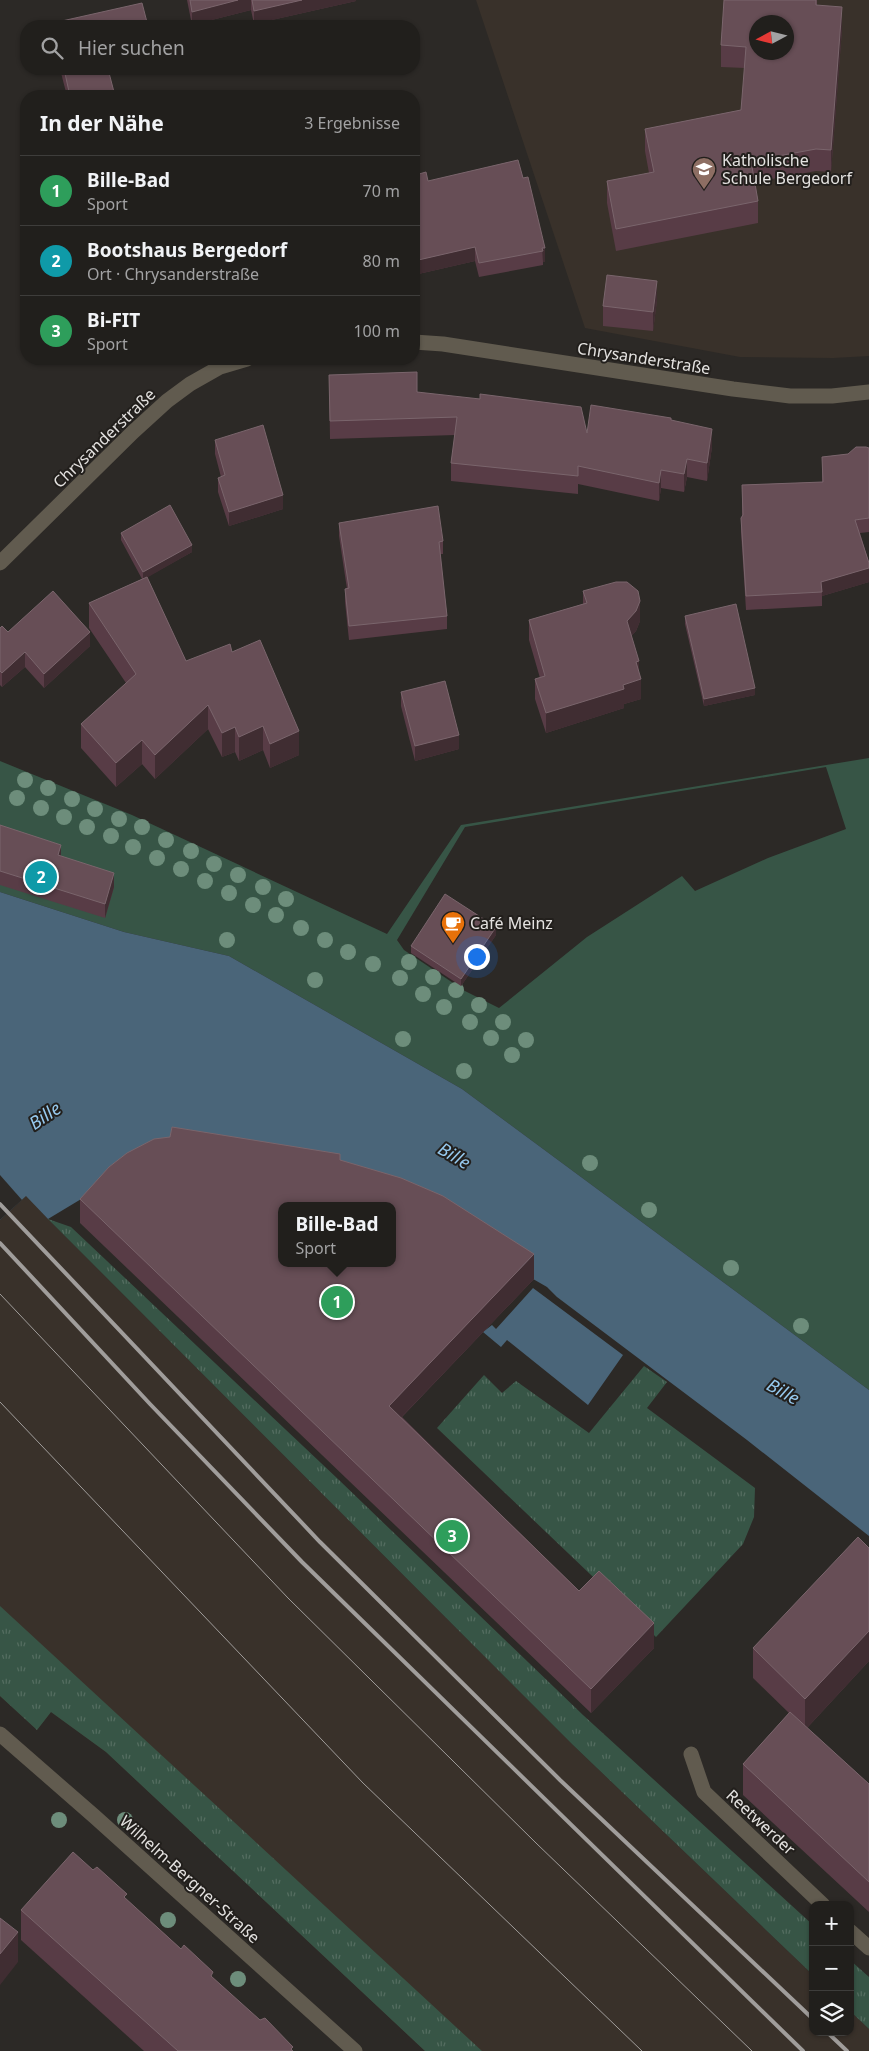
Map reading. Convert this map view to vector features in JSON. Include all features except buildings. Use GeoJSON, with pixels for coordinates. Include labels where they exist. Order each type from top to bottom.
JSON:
{"type":"FeatureCollection","features":[{"type":"Feature","properties":{"kind":"street","name":"Chrysanderstraße"},"geometry":{"type":"LineString","coordinates":[[420,342],[443,344],[781,395],[832,396],[869,392]]}},
{"type":"Feature","properties":{"kind":"street","name":"Chrysanderstraße"},"geometry":{"type":"LineString","coordinates":[[0,564],[133,432],[167,401],[190,384],[227,365]]}},
{"type":"Feature","properties":{"kind":"street","name":"Wilhelm-Bergner-Straße"},"geometry":{"type":"LineString","coordinates":[[0,1734],[355,2051]]}},
{"type":"Feature","properties":{"kind":"street","name":"Reetwerder"},"geometry":{"type":"LineString","coordinates":[[691,1754],[704,1792],[819,1901]]}},
{"type":"Feature","properties":{"kind":"street"},"geometry":{"type":"LineString","coordinates":[[854,1935],[869,1948]]}},
{"type":"Feature","properties":{"kind":"shaded area","name":"Katholische Schule Bergedorf"},"geometry":{"type":"Polygon","coordinates":[[[476,0],[869,0],[869,356],[833,358],[740,357],[585,328],[476,0]]]}},
{"type":"Feature","properties":{"kind":"shaded area"},"geometry":{"type":"Polygon","coordinates":[[[0,1167],[48,1219],[573,1745],[809,1971],[809,2036],[854,2036],[854,2015],[869,2029],[869,2051],[425,2051],[106,1752],[51,1712],[37,1730],[0,1696],[0,1167]]]}},
{"type":"Feature","properties":{"kind":"green space"},"geometry":{"type":"Polygon","coordinates":[[[869,758],[869,1390],[462,1089],[229,956],[124,932],[0,892],[0,761],[132,815],[387,934],[461,825],[869,758]],[[826,767],[465,827],[397,940],[404,950],[465,991],[499,1008],[587,937],[682,876],[695,891],[768,858],[846,829],[826,767]]]}},
{"type":"Feature","properties":{"kind":"green space"},"geometry":{"type":"Polygon","coordinates":[[[48,1219],[71,1227],[339,1480],[583,1715],[809,1921],[809,1971],[573,1745],[48,1219]]]}},
{"type":"Feature","properties":{"kind":"green space"},"geometry":{"type":"Polygon","coordinates":[[[644,1366],[667,1382],[647,1408],[755,1488],[754,1517],[743,1544],[656,1637],[437,1428],[484,1375],[502,1393],[516,1381],[589,1433],[644,1366]]]}},
{"type":"Feature","properties":{"kind":"green space"},"geometry":{"type":"Polygon","coordinates":[[[0,1606],[482,2051],[425,2051],[106,1752],[51,1712],[37,1730],[0,1696],[0,1606]]]}},
{"type":"Feature","properties":{"kind":"green space"},"geometry":{"type":"Polygon","coordinates":[[[854,1964],[869,1977],[869,2029],[854,2015],[854,1964]]]}},
{"type":"Feature","properties":{"kind":"water","name":"Bille"},"geometry":{"type":"Polygon","coordinates":[[[0,892],[124,932],[229,956],[462,1089],[869,1390],[869,1536],[747,1440],[557,1297],[547,1287],[401,1203],[151,1157],[48,1219],[26,1196],[0,1220],[0,892]]]}},
{"type":"Feature","properties":{"kind":"water"},"geometry":{"type":"Polygon","coordinates":[[[533,1288],[623,1355],[588,1405],[507,1340],[501,1347],[483,1332],[492,1325],[496,1329],[533,1288]]]}},
{"type":"Feature","properties":{"kind":"pier"},"geometry":{"type":"Polygon","coordinates":[[[0,1175],[22,1200],[0,1220],[0,1175]]]}},
{"type":"Feature","properties":{"kind":"tram line"},"geometry":{"type":"LineString","coordinates":[[0,1294],[288,1598],[536,1843],[752,2051]]}},
{"type":"Feature","properties":{"kind":"tram line"},"geometry":{"type":"LineString","coordinates":[[0,1402],[363,1783],[642,2051]]}},
{"type":"Feature","properties":{"kind":"railway"},"geometry":{"type":"LineString","coordinates":[[0,1204],[320,1542],[560,1780],[809,2015]]}},
{"type":"Feature","properties":{"kind":"railway"},"geometry":{"type":"LineString","coordinates":[[0,1243],[150,1404],[302,1562],[803,2051]]}},
{"type":"Feature","properties":{"kind":"railway"},"geometry":{"type":"LineString","coordinates":[[831,2036],[847,2051]]}},
{"type":"Feature","properties":{"kind":"place","name":"Katholische Schule Bergedorf"},"geometry":{"type":"Point","coordinates":[704,190]}},
{"type":"Feature","properties":{"kind":"place","name":"Bootshaus Bergedorf"},"geometry":{"type":"Point","coordinates":[41,877]}},
{"type":"Feature","properties":{"kind":"place","name":"Café Meinz"},"geometry":{"type":"Point","coordinates":[453,944]}},
{"type":"Feature","properties":{"kind":"place","name":"Bille-Bad"},"geometry":{"type":"Point","coordinates":[337,1302]}},
{"type":"Feature","properties":{"kind":"place","name":"Bi-FIT"},"geometry":{"type":"Point","coordinates":[452,1536]}}]}
